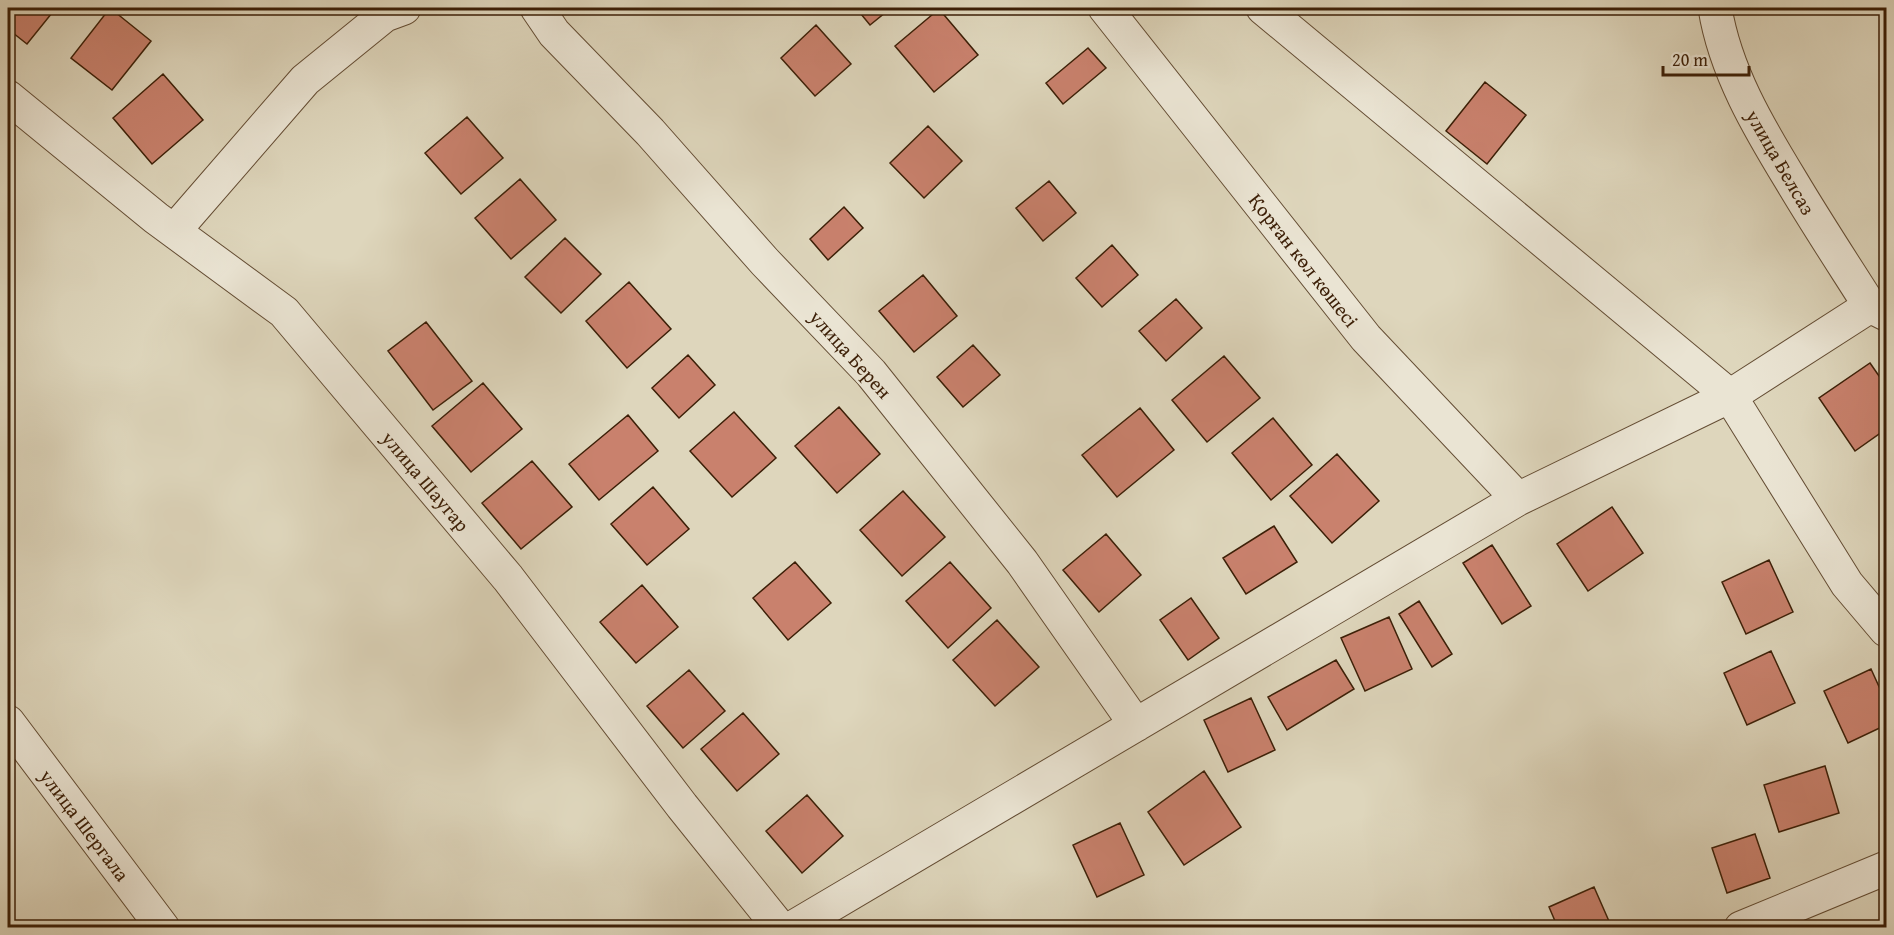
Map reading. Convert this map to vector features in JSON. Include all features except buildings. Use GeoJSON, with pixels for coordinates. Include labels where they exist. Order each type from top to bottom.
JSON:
{"type":"FeatureCollection","features":[{"type":"Feature","properties":{"kind":"street"},"geometry":{"type":"LineString","coordinates":[[174,231],[305,80],[385,15],[404,8]]}},
{"type":"Feature","properties":{"kind":"street","name":"улица Берен"},"geometry":{"type":"LineString","coordinates":[[537,8],[554,33],[650,132],[765,262],[870,373],[1022,562],[1136,725]]}},
{"type":"Feature","properties":{"kind":"street","name":"Қорған көл көшесі"},"geometry":{"type":"LineString","coordinates":[[1105,8],[1366,338],[1518,499]]}},
{"type":"Feature","properties":{"kind":"street"},"geometry":{"type":"LineString","coordinates":[[1263,8],[1730,396],[1847,584],[1887,630]]}},
{"type":"Feature","properties":{"kind":"street","name":"улица Белсаз"},"geometry":{"type":"LineString","coordinates":[[1714,8],[1734,77],[1762,134],[1878,310]]}},
{"type":"Feature","properties":{"kind":"street","name":"улица Шаугар"},"geometry":{"type":"LineString","coordinates":[[8,98],[174,231],[284,312],[508,578],[682,806],[780,927]]}},
{"type":"Feature","properties":{"kind":"street"},"geometry":{"type":"LineString","coordinates":[[792,927],[1518,499],[1730,396],[1878,310]]}},
{"type":"Feature","properties":{"kind":"street","name":"улица Шергала"},"geometry":{"type":"LineString","coordinates":[[8,722],[164,927]]}},
{"type":"Feature","properties":{"kind":"street"},"geometry":{"type":"LineString","coordinates":[[1742,927],[1887,868]]}}]}
